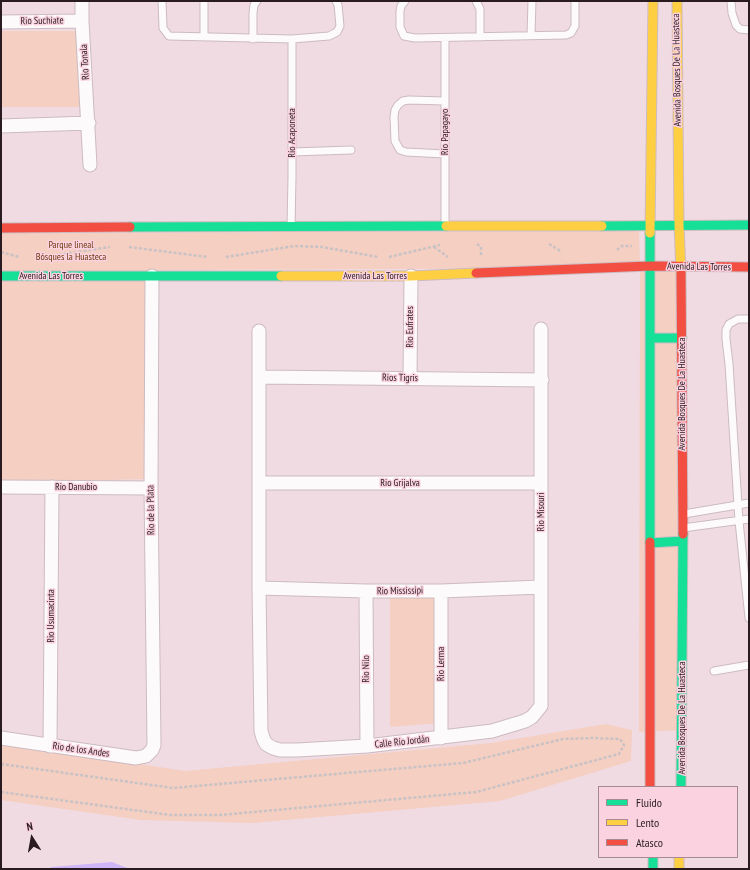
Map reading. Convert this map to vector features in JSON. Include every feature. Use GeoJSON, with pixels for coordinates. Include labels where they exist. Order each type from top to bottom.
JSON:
{"type":"FeatureCollection","features":[{"type":"Feature","properties":{"kind":"street","name":"Rio Tonala"},"geometry":{"type":"LineString","coordinates":[[82,1],[90,165]]}},
{"type":"Feature","properties":{"kind":"street"},"geometry":{"type":"LineString","coordinates":[[650,786],[650,266],[652,225],[653,1]]}},
{"type":"Feature","properties":{"kind":"street","name":"Avenida Bosques De La Huasteca"},"geometry":{"type":"LineString","coordinates":[[677,1],[683,514],[681,786]]}},
{"type":"Feature","properties":{"kind":"street","name":"Rio Suchiate"},"geometry":{"type":"LineString","coordinates":[[1,22],[82,21]]}},
{"type":"Feature","properties":{"kind":"street"},"geometry":{"type":"LineString","coordinates":[[1,126],[89,123]]}},
{"type":"Feature","properties":{"kind":"street"},"geometry":{"type":"LineString","coordinates":[[1,228],[749,225]]}},
{"type":"Feature","properties":{"kind":"street","name":"Avenida Las Torres"},"geometry":{"type":"LineString","coordinates":[[1,276],[411,276],[650,266],[749,267]]}},
{"type":"Feature","properties":{"kind":"street","name":"Rio de la Plata"},"geometry":{"type":"LineString","coordinates":[[152,276],[151,488],[154,745]]}},
{"type":"Feature","properties":{"kind":"street","name":"Rio Eufrates"},"geometry":{"type":"LineString","coordinates":[[410,378],[411,276]]}},
{"type":"Feature","properties":{"kind":"street","name":"Rio Misouri"},"geometry":{"type":"LineString","coordinates":[[541,329],[542,696]]}},
{"type":"Feature","properties":{"kind":"street"},"geometry":{"type":"LineString","coordinates":[[259,331],[259,588]]}},
{"type":"Feature","properties":{"kind":"street"},"geometry":{"type":"LineString","coordinates":[[650,338],[682,338]]}},
{"type":"Feature","properties":{"kind":"street","name":"Rios Tigris"},"geometry":{"type":"LineString","coordinates":[[259,377],[542,380]]}},
{"type":"Feature","properties":{"kind":"street","name":"Rio Grijalva"},"geometry":{"type":"LineString","coordinates":[[259,484],[541,483]]}},
{"type":"Feature","properties":{"kind":"street","name":"Rio Danubio"},"geometry":{"type":"LineString","coordinates":[[1,487],[151,488]]}},
{"type":"Feature","properties":{"kind":"street","name":"Rio Usumacinta"},"geometry":{"type":"LineString","coordinates":[[50,746],[52,487]]}},
{"type":"Feature","properties":{"kind":"street"},"geometry":{"type":"LineString","coordinates":[[650,543],[683,541]]}},
{"type":"Feature","properties":{"kind":"street","name":"Rio Mississipi"},"geometry":{"type":"LineString","coordinates":[[259,588],[366,591],[541,587]]}},
{"type":"Feature","properties":{"kind":"street","name":"Calle Río Jordán"},"geometry":{"type":"LineString","coordinates":[[259,588],[263,738],[266,744],[280,750],[367,746],[492,731],[525,721],[532,717],[541,706],[542,696]]}},
{"type":"Feature","properties":{"kind":"street","name":"Rio Lerma"},"geometry":{"type":"LineString","coordinates":[[441,590],[441,738]]}},
{"type":"Feature","properties":{"kind":"street","name":"Rio Nilo"},"geometry":{"type":"LineString","coordinates":[[366,591],[367,746]]}},
{"type":"Feature","properties":{"kind":"street","name":"Rio de los Andes"},"geometry":{"type":"LineString","coordinates":[[1,738],[136,758],[146,756],[152,750],[154,745]]}},
{"type":"Feature","properties":{"kind":"street"},"geometry":{"type":"LineString","coordinates":[[653,858],[654,869]]}},
{"type":"Feature","properties":{"kind":"street"},"geometry":{"type":"LineString","coordinates":[[679,858],[679,869]]}},
{"type":"Feature","properties":{"kind":"lane"},"geometry":{"type":"LineString","coordinates":[[162,1],[163,26],[164,31],[169,36],[253,39],[292,39],[329,36],[337,32],[340,26],[338,5],[336,1]]}},
{"type":"Feature","properties":{"kind":"lane"},"geometry":{"type":"LineString","coordinates":[[204,1],[204,37]]}},
{"type":"Feature","properties":{"kind":"lane"},"geometry":{"type":"LineString","coordinates":[[253,39],[253,13],[254,5],[257,1]]}},
{"type":"Feature","properties":{"kind":"lane"},"geometry":{"type":"LineString","coordinates":[[405,1],[401,6],[400,11],[400,27],[404,36],[415,38],[566,35],[571,33],[575,26],[575,1]]}},
{"type":"Feature","properties":{"kind":"lane"},"geometry":{"type":"LineString","coordinates":[[476,1],[480,9],[480,37]]}},
{"type":"Feature","properties":{"kind":"lane"},"geometry":{"type":"LineString","coordinates":[[531,35],[532,1]]}},
{"type":"Feature","properties":{"kind":"lane"},"geometry":{"type":"LineString","coordinates":[[731,1],[732,13],[736,25],[740,29],[749,30]]}},
{"type":"Feature","properties":{"kind":"lane","name":"Río Papagayo"},"geometry":{"type":"LineString","coordinates":[[445,38],[445,226]]}},
{"type":"Feature","properties":{"kind":"lane","name":"Río Acaponeta"},"geometry":{"type":"LineString","coordinates":[[290,227],[292,152],[292,39]]}},
{"type":"Feature","properties":{"kind":"lane"},"geometry":{"type":"LineString","coordinates":[[445,101],[403,101],[395,110],[394,117],[396,141],[400,150],[406,152],[445,154]]}},
{"type":"Feature","properties":{"kind":"lane"},"geometry":{"type":"LineString","coordinates":[[292,152],[351,150]]}},
{"type":"Feature","properties":{"kind":"lane"},"geometry":{"type":"LineString","coordinates":[[749,319],[738,319],[729,324],[726,330],[739,520],[747,568],[749,618]]}},
{"type":"Feature","properties":{"kind":"lane"},"geometry":{"type":"LineString","coordinates":[[683,514],[749,503]]}},
{"type":"Feature","properties":{"kind":"lane"},"geometry":{"type":"LineString","coordinates":[[683,528],[749,519]]}},
{"type":"Feature","properties":{"kind":"lane"},"geometry":{"type":"LineString","coordinates":[[714,671],[749,665]]}},
{"type":"Feature","properties":{"kind":"path"},"geometry":{"type":"LineString","coordinates":[[546,241],[563,252]]}},
{"type":"Feature","properties":{"kind":"path"},"geometry":{"type":"LineString","coordinates":[[219,258],[294,246],[322,247],[383,258],[446,244]]}},
{"type":"Feature","properties":{"kind":"path"},"geometry":{"type":"LineString","coordinates":[[611,254],[622,246],[651,245]]}},
{"type":"Feature","properties":{"kind":"path"},"geometry":{"type":"LineString","coordinates":[[36,257],[111,246]]}},
{"type":"Feature","properties":{"kind":"path"},"geometry":{"type":"LineString","coordinates":[[126,246],[211,257]]}},
{"type":"Feature","properties":{"kind":"path"},"geometry":{"type":"LineString","coordinates":[[1,252],[21,258]]}},
{"type":"Feature","properties":{"kind":"path"},"geometry":{"type":"LineString","coordinates":[[1,764],[173,788],[463,763],[562,739],[620,739],[624,746],[619,754],[476,792],[220,815],[170,815],[1,792]]}},
{"type":"Feature","properties":{"kind":"green space"},"geometry":{"type":"Polygon","coordinates":[[[1,31],[85,31],[85,107],[1,107],[1,31]]]}},
{"type":"Feature","properties":{"kind":"green space","name":"Parque lineal Bósques la Huasteca"},"geometry":{"type":"Polygon","coordinates":[[[639,231],[640,268],[154,270],[154,479],[1,482],[1,233],[639,231]]]}},
{"type":"Feature","properties":{"kind":"green space"},"geometry":{"type":"Polygon","coordinates":[[[640,268],[682,268],[685,730],[639,732],[640,268]]]}},
{"type":"Feature","properties":{"kind":"green space"},"geometry":{"type":"Polygon","coordinates":[[[390,595],[438,595],[438,723],[390,727],[390,595]]]}},
{"type":"Feature","properties":{"kind":"green space"},"geometry":{"type":"Polygon","coordinates":[[[606,724],[632,730],[631,761],[500,801],[253,823],[141,820],[1,800],[1,743],[185,771],[491,743],[606,724]]]}},
{"type":"Feature","properties":{"kind":"shaded area"},"geometry":{"type":"Polygon","coordinates":[[[112,862],[130,869],[47,869],[52,867],[112,862]]]}},
{"type":"Feature","properties":{"kind":"traffic: fast"},"geometry":{"type":"LineString","coordinates":[[602,226],[749,225]]}},
{"type":"Feature","properties":{"kind":"traffic: fast"},"geometry":{"type":"LineString","coordinates":[[130,227],[446,226]]}},
{"type":"Feature","properties":{"kind":"traffic: fast"},"geometry":{"type":"LineString","coordinates":[[650,233],[650,542]]}},
{"type":"Feature","properties":{"kind":"traffic: fast"},"geometry":{"type":"LineString","coordinates":[[1,276],[281,276]]}},
{"type":"Feature","properties":{"kind":"traffic: fast"},"geometry":{"type":"LineString","coordinates":[[650,338],[682,338]]}},
{"type":"Feature","properties":{"kind":"traffic: fast"},"geometry":{"type":"LineString","coordinates":[[681,786],[683,534]]}},
{"type":"Feature","properties":{"kind":"traffic: fast"},"geometry":{"type":"LineString","coordinates":[[650,543],[683,541]]}},
{"type":"Feature","properties":{"kind":"traffic: fast"},"geometry":{"type":"LineString","coordinates":[[653,858],[653,869]]}},
{"type":"Feature","properties":{"kind":"traffic: slow"},"geometry":{"type":"LineString","coordinates":[[650,233],[653,1]]}},
{"type":"Feature","properties":{"kind":"traffic: slow"},"geometry":{"type":"LineString","coordinates":[[677,1],[679,225],[681,272]]}},
{"type":"Feature","properties":{"kind":"traffic: slow"},"geometry":{"type":"LineString","coordinates":[[446,226],[602,226]]}},
{"type":"Feature","properties":{"kind":"traffic: slow"},"geometry":{"type":"LineString","coordinates":[[281,276],[411,276],[476,273]]}},
{"type":"Feature","properties":{"kind":"traffic: slow"},"geometry":{"type":"LineString","coordinates":[[679,858],[679,869]]}},
{"type":"Feature","properties":{"kind":"traffic: jam"},"geometry":{"type":"LineString","coordinates":[[1,228],[130,227]]}},
{"type":"Feature","properties":{"kind":"traffic: jam"},"geometry":{"type":"LineString","coordinates":[[476,273],[650,266],[749,267]]}},
{"type":"Feature","properties":{"kind":"traffic: jam"},"geometry":{"type":"LineString","coordinates":[[681,272],[683,534]]}},
{"type":"Feature","properties":{"kind":"traffic: jam"},"geometry":{"type":"LineString","coordinates":[[650,542],[650,786]]}}]}
